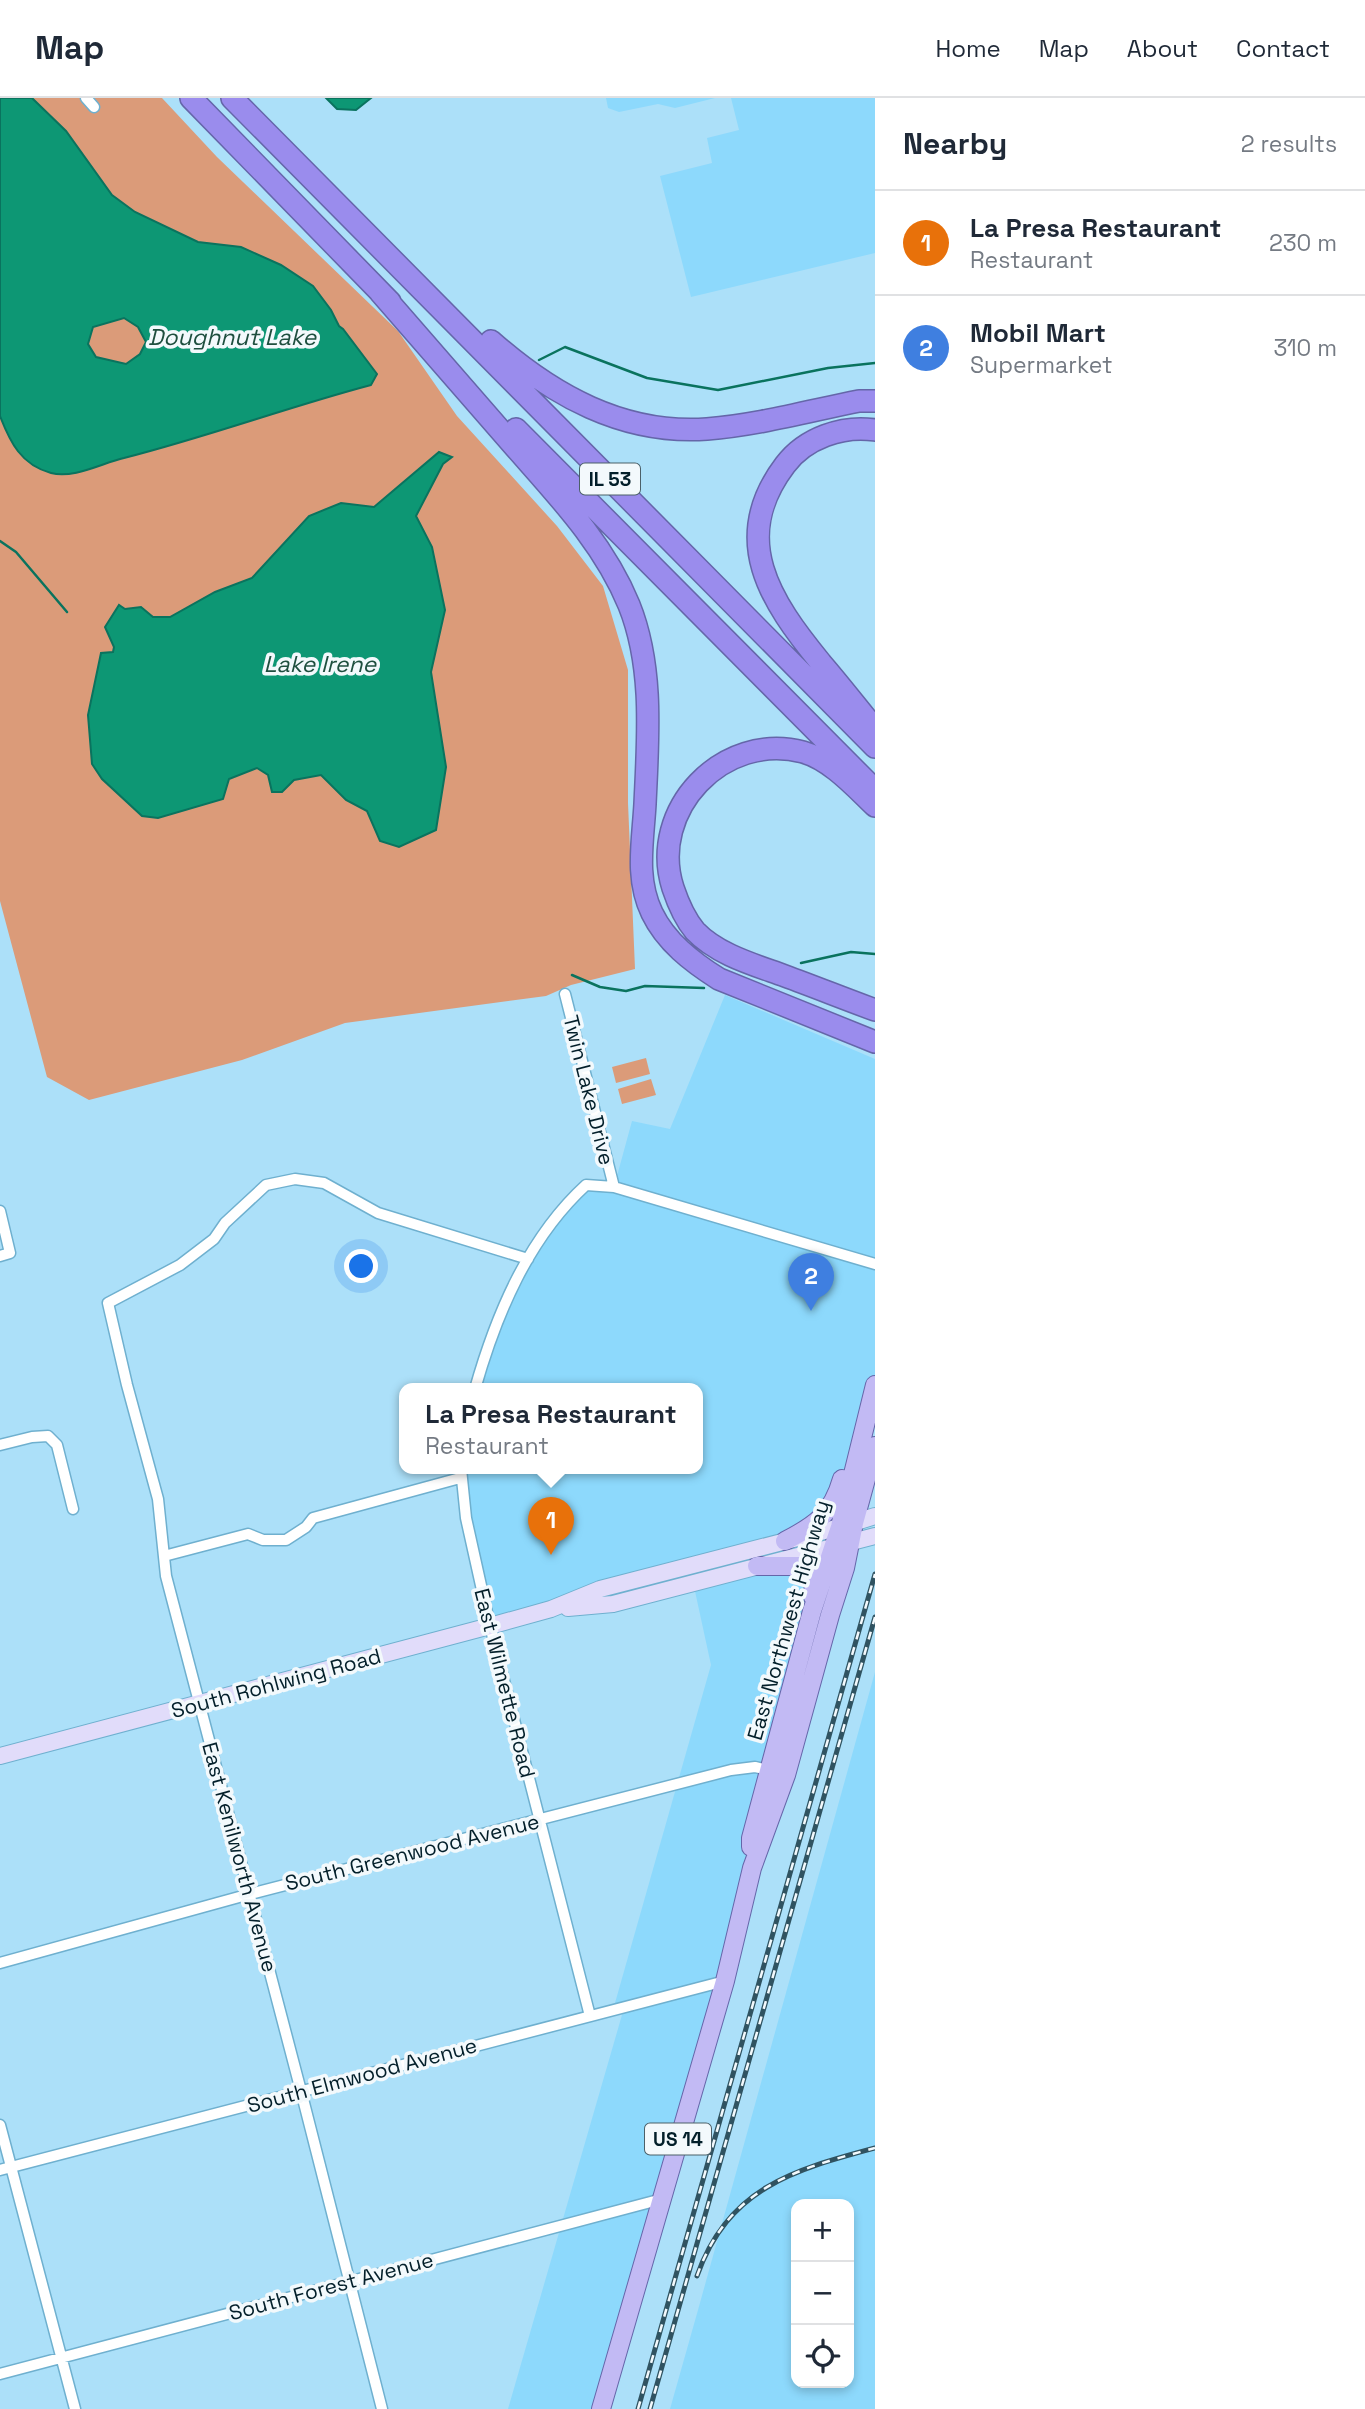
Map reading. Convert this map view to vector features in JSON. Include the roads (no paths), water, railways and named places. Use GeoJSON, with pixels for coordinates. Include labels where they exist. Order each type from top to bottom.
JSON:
{"type":"FeatureCollection","features":[{"type":"Feature","properties":{"kind":"highway","name":"IL 53"},"geometry":{"type":"LineString","coordinates":[[191,98],[875,790]]}},
{"type":"Feature","properties":{"kind":"highway","name":"IL 53"},"geometry":{"type":"LineString","coordinates":[[232,98],[875,747]]}},
{"type":"Feature","properties":{"kind":"highway"},"geometry":{"type":"LineString","coordinates":[[345,212],[512,359],[577,402],[604,415],[655,427],[705,429],[859,401],[875,401]]}},
{"type":"Feature","properties":{"kind":"highway"},"geometry":{"type":"LineString","coordinates":[[380,292],[578,519],[619,581],[640,637],[645,664],[647,753],[641,870],[644,891],[652,913],[665,935],[696,965],[719,979],[875,1042]]}},
{"type":"Feature","properties":{"kind":"highway"},"geometry":{"type":"LineString","coordinates":[[875,430],[855,429],[834,433],[802,447],[789,460],[766,493],[757,546],[763,574],[788,622],[875,729]]}},
{"type":"Feature","properties":{"kind":"highway"},"geometry":{"type":"LineString","coordinates":[[875,806],[843,776],[806,753],[790,750],[748,752],[712,770],[686,798],[675,820],[668,845],[668,872],[684,915],[706,940],[760,967],[875,1010]]}},
{"type":"Feature","properties":{"kind":"main road","name":"East Northwest Highway"},"geometry":{"type":"LineString","coordinates":[[601,2409],[725,1981],[752,1868],[786,1775],[845,1568],[845,1534],[875,1382]]}},
{"type":"Feature","properties":{"kind":"main road"},"geometry":{"type":"LineString","coordinates":[[785,1541],[811,1527],[828,1511],[834,1501],[867,1391],[875,1382]]}},
{"type":"Feature","properties":{"kind":"main road","name":"East Northwest Highway"},"geometry":{"type":"LineString","coordinates":[[752,1868],[751,1838],[813,1611],[845,1534],[875,1446]]}},
{"type":"Feature","properties":{"kind":"main road"},"geometry":{"type":"LineString","coordinates":[[875,1446],[872,1477],[875,1489]]}},
{"type":"Feature","properties":{"kind":"main road"},"geometry":{"type":"LineString","coordinates":[[757,1566],[806,1568],[814,1580],[813,1611]]}},
{"type":"Feature","properties":{"kind":"street"},"geometry":{"type":"LineString","coordinates":[[86,98],[94,107]]}},
{"type":"Feature","properties":{"kind":"street","name":"Twin Lake Drive"},"geometry":{"type":"LineString","coordinates":[[565,994],[614,1187]]}},
{"type":"Feature","properties":{"kind":"street","name":"East Kenilworth Avenue"},"geometry":{"type":"LineString","coordinates":[[382,2409],[302,2091],[166,1576],[158,1499],[108,1303],[180,1265],[214,1239],[225,1223],[266,1185],[295,1179],[324,1183],[378,1213],[528,1259]]}},
{"type":"Feature","properties":{"kind":"street"},"geometry":{"type":"LineString","coordinates":[[477,1383],[486,1348],[528,1259],[567,1202],[586,1185],[614,1187],[875,1264]]}},
{"type":"Feature","properties":{"kind":"street"},"geometry":{"type":"LineString","coordinates":[[0,1211],[10,1253],[0,1256]]}},
{"type":"Feature","properties":{"kind":"street"},"geometry":{"type":"LineString","coordinates":[[0,1445],[48,1436],[57,1445],[73,1509]]}},
{"type":"Feature","properties":{"kind":"street"},"geometry":{"type":"LineString","coordinates":[[164,1556],[248,1534],[263,1540],[286,1540],[306,1527],[313,1518],[461,1474]]}},
{"type":"Feature","properties":{"kind":"street","name":"East Wilmette Road"},"geometry":{"type":"LineString","coordinates":[[461,1474],[466,1518],[490,1626],[590,2016]]}},
{"type":"Feature","properties":{"kind":"street"},"geometry":{"type":"LineString","coordinates":[[845,1534],[875,1516]]}},
{"type":"Feature","properties":{"kind":"street"},"geometry":{"type":"LineString","coordinates":[[845,1534],[875,1536]]}},
{"type":"Feature","properties":{"kind":"street","name":"South Rohlwing Road"},"geometry":{"type":"LineString","coordinates":[[0,1756],[490,1626],[551,1609],[600,1589],[785,1541],[845,1534]]}},
{"type":"Feature","properties":{"kind":"street","name":"South Rohlwing Road"},"geometry":{"type":"LineString","coordinates":[[551,1609],[613,1604],[757,1566],[845,1534]]}},
{"type":"Feature","properties":{"kind":"street","name":"South Greenwood Avenue"},"geometry":{"type":"LineString","coordinates":[[0,1963],[250,1894],[731,1770],[755,1767],[786,1775]]}},
{"type":"Feature","properties":{"kind":"street","name":"South Elmwood Avenue"},"geometry":{"type":"LineString","coordinates":[[6,2168],[725,1981]]}},
{"type":"Feature","properties":{"kind":"street"},"geometry":{"type":"LineString","coordinates":[[0,2125],[6,2168],[75,2409]]}},
{"type":"Feature","properties":{"kind":"street","name":"South Forest Avenue"},"geometry":{"type":"LineString","coordinates":[[0,2374],[662,2199]]}},
{"type":"Feature","properties":{"kind":"water","name":"Doughnut Lake"},"geometry":{"type":"Polygon","coordinates":[[[0,98],[32,98],[66,131],[112,195],[135,212],[198,242],[241,247],[281,265],[313,286],[339,326],[377,374],[371,385],[69,474],[51,473],[24,458],[8,435],[0,416],[0,98]],[[124,318],[93,327],[88,344],[96,357],[126,364],[140,354],[146,342],[138,327],[124,318]]]}},
{"type":"Feature","properties":{"kind":"water"},"geometry":{"type":"Polygon","coordinates":[[[326,98],[371,98],[356,110],[337,109],[326,98]]]}},
{"type":"Feature","properties":{"kind":"water","name":"Lake Irene"},"geometry":{"type":"Polygon","coordinates":[[[439,452],[452,457],[443,464],[416,516],[432,547],[445,610],[431,672],[446,767],[436,830],[399,847],[380,841],[367,811],[346,800],[321,775],[294,780],[282,792],[272,792],[268,775],[257,768],[229,779],[223,799],[158,818],[142,816],[102,779],[92,764],[88,715],[101,653],[113,652],[114,647],[105,627],[119,605],[125,609],[141,607],[153,617],[170,617],[215,592],[252,578],[309,516],[341,503],[374,507],[439,452]]]}},
{"type":"Feature","properties":{"kind":"waterway"},"geometry":{"type":"LineString","coordinates":[[539,360],[565,347],[647,378],[718,390],[828,368],[875,363]]}},
{"type":"Feature","properties":{"kind":"waterway"},"geometry":{"type":"LineString","coordinates":[[0,541],[16,552],[67,612]]}},
{"type":"Feature","properties":{"kind":"waterway"},"geometry":{"type":"LineString","coordinates":[[801,963],[851,952],[875,954]]}},
{"type":"Feature","properties":{"kind":"waterway"},"geometry":{"type":"LineString","coordinates":[[572,975],[600,987],[626,991],[645,986],[704,988]]}},
{"type":"Feature","properties":{"kind":"railway"},"geometry":{"type":"LineString","coordinates":[[638,2409],[875,1574]]}},
{"type":"Feature","properties":{"kind":"railway"},"geometry":{"type":"LineString","coordinates":[[650,2409],[875,1617]]}},
{"type":"Feature","properties":{"kind":"railway"},"geometry":{"type":"LineString","coordinates":[[697,2276],[710,2246],[726,2222],[745,2203],[767,2187],[817,2165],[875,2148]]}},
{"type":"Feature","properties":{"kind":"place","name":"Mobil Mart"},"geometry":{"type":"Point","coordinates":[811,1311]}},
{"type":"Feature","properties":{"kind":"place","name":"La Presa Restaurant"},"geometry":{"type":"Point","coordinates":[551,1555]}}]}
